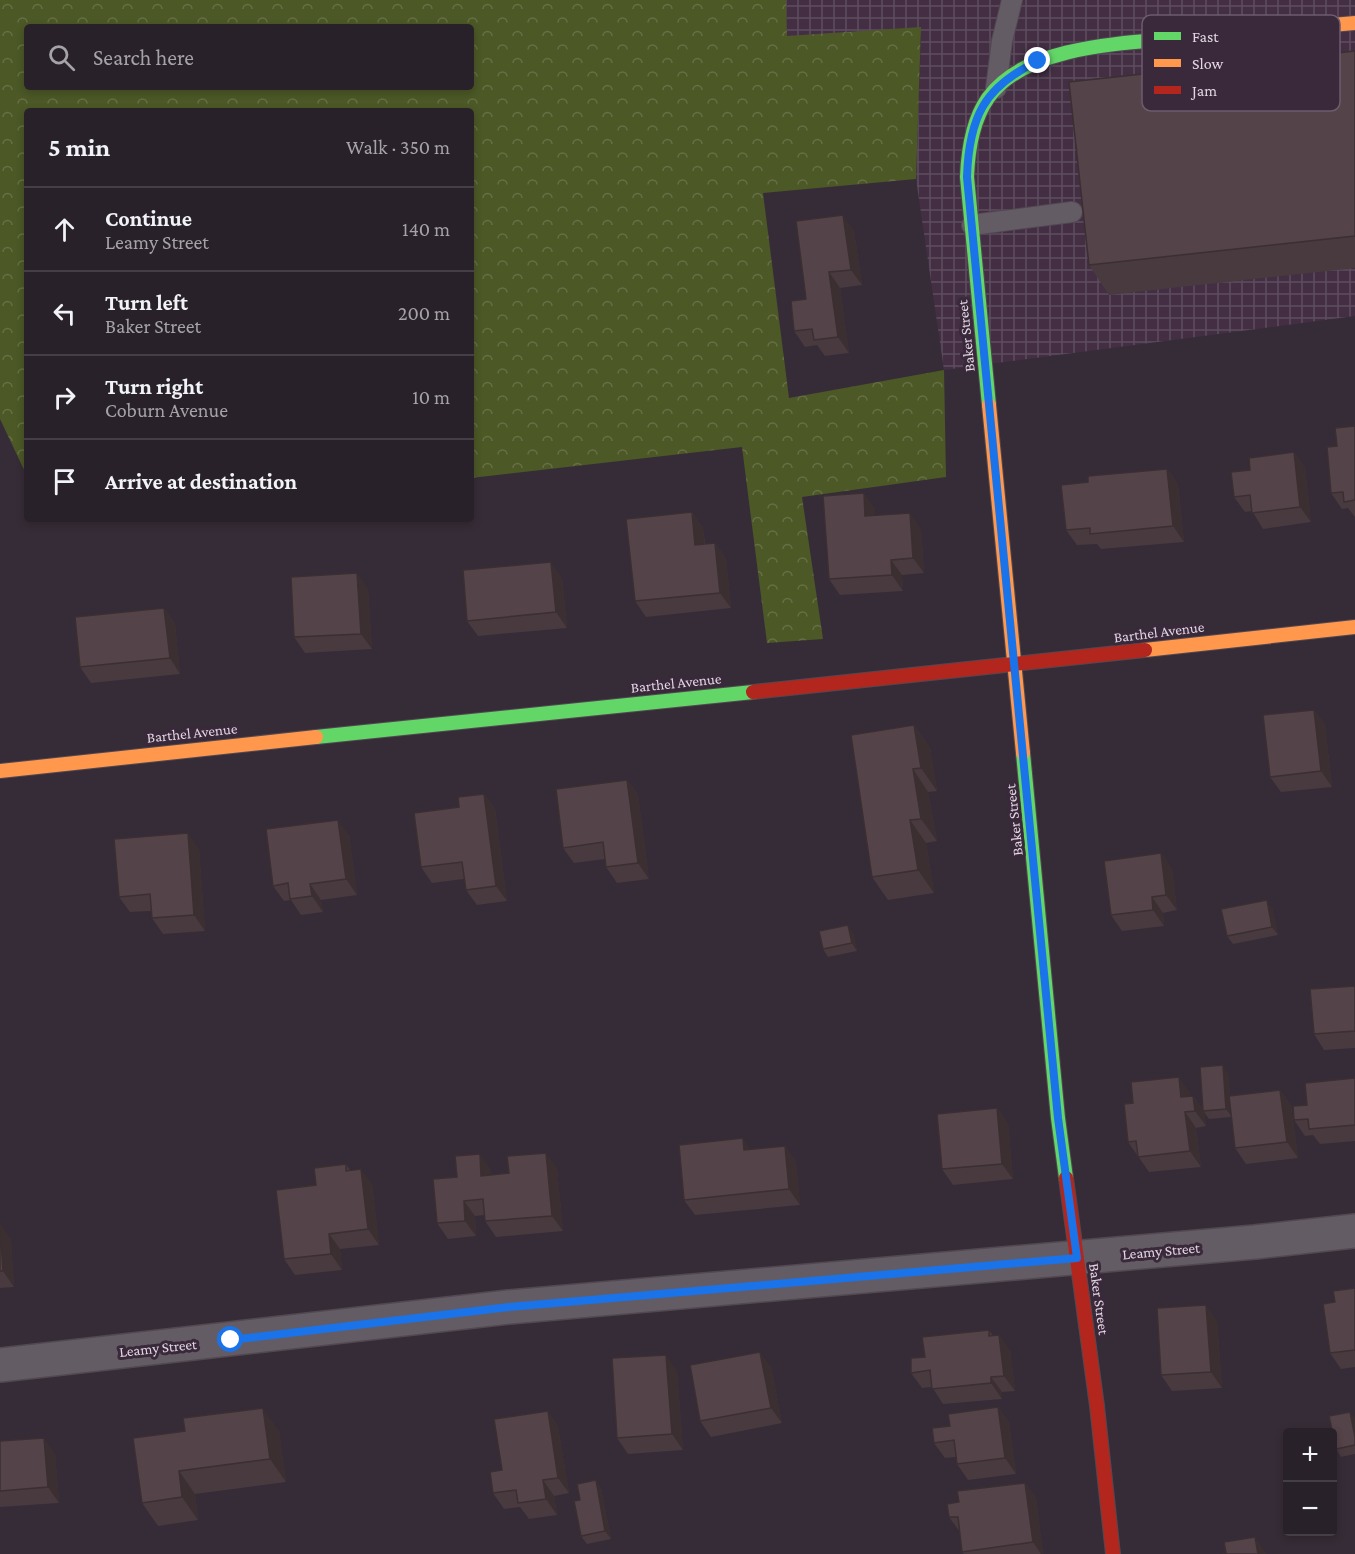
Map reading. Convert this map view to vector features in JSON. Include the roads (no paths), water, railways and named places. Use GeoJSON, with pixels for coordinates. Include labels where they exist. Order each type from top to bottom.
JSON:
{"type":"FeatureCollection","features":[{"type":"Feature","properties":{"kind":"street","name":"Baker Street"},"geometry":{"type":"LineString","coordinates":[[1340,24],[1355,23]]}},
{"type":"Feature","properties":{"kind":"street","name":"Baker Street"},"geometry":{"type":"LineString","coordinates":[[1113,1554],[1097,1406],[1058,1118],[967,177],[969,144],[974,124],[983,104],[1008,77],[1038,61],[1062,53],[1142,42]]}},
{"type":"Feature","properties":{"kind":"street","name":"Barthel Avenue"},"geometry":{"type":"LineString","coordinates":[[0,771],[430,724],[1015,666],[1355,627]]}},
{"type":"Feature","properties":{"kind":"street","name":"Leamy Street"},"geometry":{"type":"LineString","coordinates":[[0,1365],[509,1307],[1077,1258],[1355,1231]]}},
{"type":"Feature","properties":{"kind":"lane"},"geometry":{"type":"LineString","coordinates":[[996,88],[1002,41],[1012,0]]}},
{"type":"Feature","properties":{"kind":"lane"},"geometry":{"type":"LineString","coordinates":[[972,225],[1072,212]]}}]}
